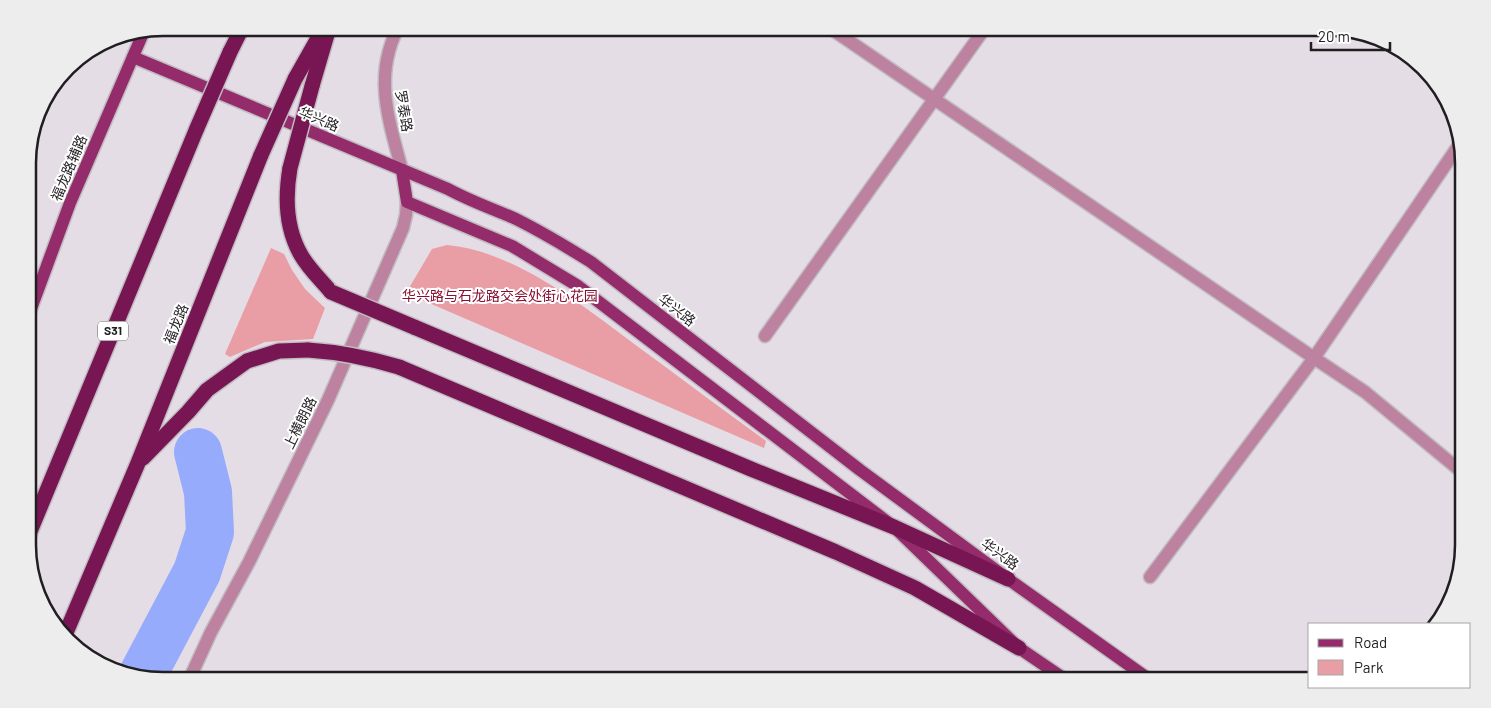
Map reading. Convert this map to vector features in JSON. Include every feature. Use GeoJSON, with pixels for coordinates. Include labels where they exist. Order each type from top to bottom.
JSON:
{"type":"FeatureCollection","features":[{"type":"Feature","properties":{"kind":"highway","name":"S31"},"geometry":{"type":"LineString","coordinates":[[36,517],[197,128],[238,36]]}},
{"type":"Feature","properties":{"kind":"highway","name":"福龙路"},"geometry":{"type":"LineString","coordinates":[[68,628],[138,463],[261,156],[295,79],[319,36]]}},
{"type":"Feature","properties":{"kind":"highway"},"geometry":{"type":"LineString","coordinates":[[327,36],[290,168],[287,207],[295,241],[301,256],[331,292],[732,462],[894,527],[1008,579]]}},
{"type":"Feature","properties":{"kind":"highway"},"geometry":{"type":"LineString","coordinates":[[138,463],[207,390],[247,361],[279,351],[308,350],[354,355],[399,367],[836,552],[914,588],[1019,648]]}},
{"type":"Feature","properties":{"kind":"main road","name":"福龙路辅路"},"geometry":{"type":"LineString","coordinates":[[37,294],[70,203],[141,39]]}},
{"type":"Feature","properties":{"kind":"main road","name":"华兴路"},"geometry":{"type":"LineString","coordinates":[[133,57],[516,219],[560,242],[591,262],[860,470],[1138,671]]}},
{"type":"Feature","properties":{"kind":"main road","name":"上横朗路"},"geometry":{"type":"LineString","coordinates":[[402,170],[407,202]]}},
{"type":"Feature","properties":{"kind":"main road"},"geometry":{"type":"LineString","coordinates":[[407,202],[512,246],[578,286],[894,527],[1019,648],[1053,671]]}},
{"type":"Feature","properties":{"kind":"street","name":"罗泰路"},"geometry":{"type":"LineString","coordinates":[[394,36],[386,64],[384,97],[402,170]]}},
{"type":"Feature","properties":{"kind":"street"},"geometry":{"type":"LineString","coordinates":[[842,36],[1365,392],[1455,466]]}},
{"type":"Feature","properties":{"kind":"street"},"geometry":{"type":"LineString","coordinates":[[765,336],[979,36]]}},
{"type":"Feature","properties":{"kind":"street"},"geometry":{"type":"LineString","coordinates":[[1150,577],[1314,358],[1454,152]]}},
{"type":"Feature","properties":{"kind":"street","name":"上横朗路"},"geometry":{"type":"LineString","coordinates":[[193,672],[328,400],[403,228],[407,202]]}},
{"type":"Feature","properties":{"kind":"green space","name":"华兴路与石龙路交会处街心花园"},"geometry":{"type":"Polygon","coordinates":[[[447,245],[499,258],[550,284],[598,317],[766,441],[764,448],[406,293],[432,249],[447,245]]]}},
{"type":"Feature","properties":{"kind":"green space"},"geometry":{"type":"Polygon","coordinates":[[[271,248],[284,254],[305,289],[325,308],[313,339],[265,342],[230,357],[225,354],[271,248]]]}},
{"type":"Feature","properties":{"kind":"waterway"},"geometry":{"type":"LineString","coordinates":[[145,670],[197,572],[210,532],[208,492],[198,452]]}}]}
